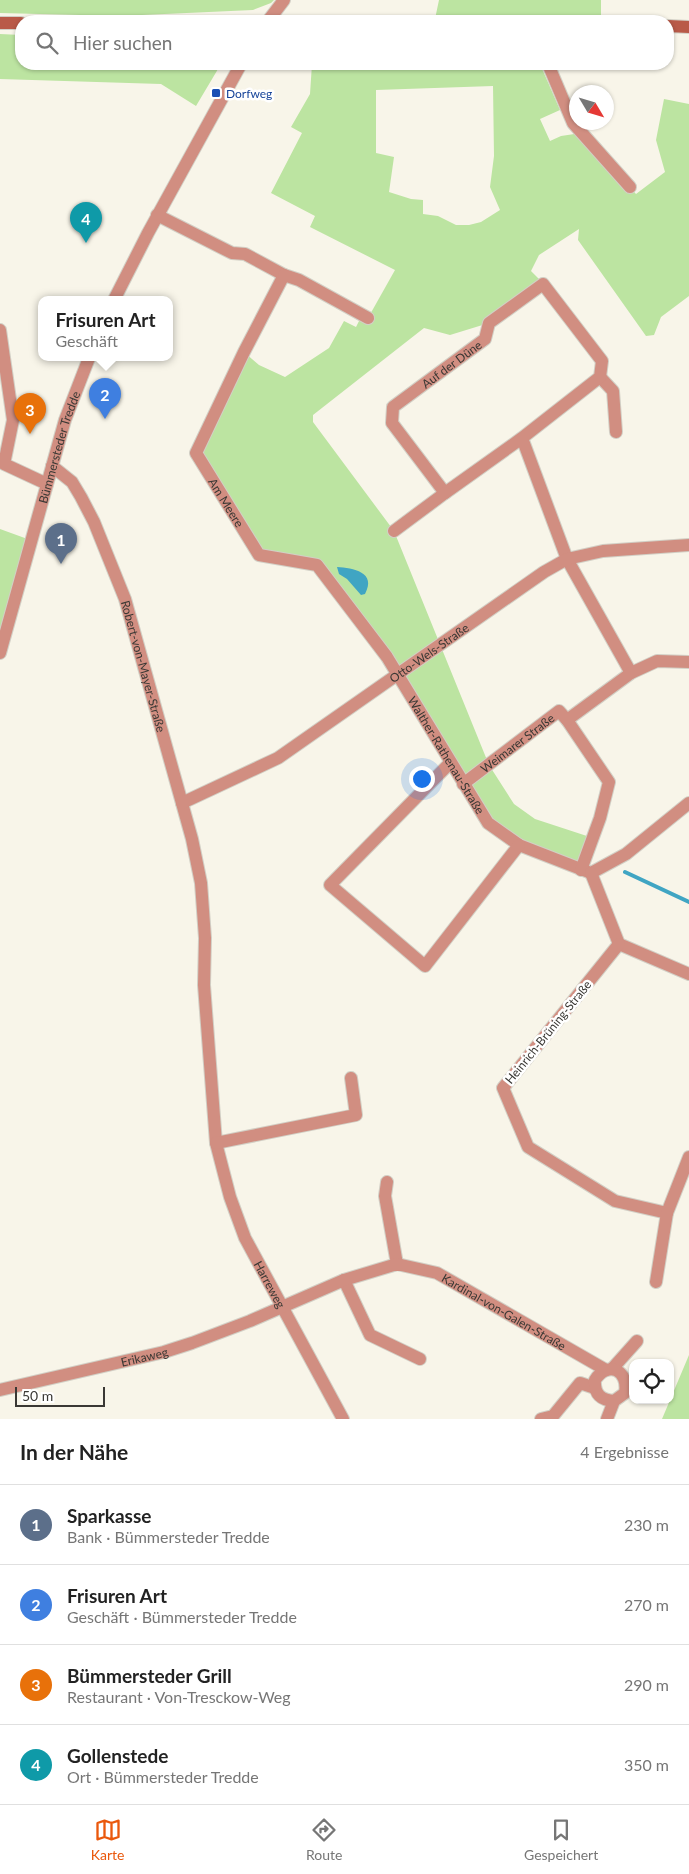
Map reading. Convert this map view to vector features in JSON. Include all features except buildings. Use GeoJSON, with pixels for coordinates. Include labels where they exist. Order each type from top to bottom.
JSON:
{"type":"FeatureCollection","features":[{"type":"Feature","properties":{"kind":"street"},"geometry":{"type":"LineString","coordinates":[[273,15],[284,0]]}},
{"type":"Feature","properties":{"kind":"street"},"geometry":{"type":"LineString","coordinates":[[0,23],[15,23]]}},
{"type":"Feature","properties":{"kind":"street"},"geometry":{"type":"LineString","coordinates":[[674,26],[689,27]]}},
{"type":"Feature","properties":{"kind":"street"},"geometry":{"type":"LineString","coordinates":[[116,296],[157,215],[237,70]]}},
{"type":"Feature","properties":{"kind":"street"},"geometry":{"type":"LineString","coordinates":[[551,70],[573,123],[630,187]]}},
{"type":"Feature","properties":{"kind":"street"},"geometry":{"type":"LineString","coordinates":[[157,215],[232,254],[245,254],[284,275],[299,280],[368,318]]}},
{"type":"Feature","properties":{"kind":"street","name":"Am Meere"},"geometry":{"type":"LineString","coordinates":[[284,275],[244,352],[196,453],[259,555],[317,565],[398,674]]}},
{"type":"Feature","properties":{"kind":"street","name":"Auf der Düne"},"geometry":{"type":"LineString","coordinates":[[445,493],[392,422],[393,407],[485,339],[489,323],[543,284],[602,362],[600,376],[613,391],[616,432]]}},
{"type":"Feature","properties":{"kind":"street"},"geometry":{"type":"LineString","coordinates":[[0,330],[13,420],[4,464],[47,484]]}},
{"type":"Feature","properties":{"kind":"street","name":"Bümmersteder Tredde"},"geometry":{"type":"LineString","coordinates":[[0,653],[65,420],[88,361]]}},
{"type":"Feature","properties":{"kind":"street"},"geometry":{"type":"LineString","coordinates":[[394,531],[522,438],[600,376]]}},
{"type":"Feature","properties":{"kind":"street"},"geometry":{"type":"LineString","coordinates":[[522,438],[567,559],[631,674]]}},
{"type":"Feature","properties":{"kind":"street","name":"Robert-von-Mayer-Straße"},"geometry":{"type":"LineString","coordinates":[[52,466],[72,482],[94,522],[125,599],[182,803],[201,883]]}},
{"type":"Feature","properties":{"kind":"street","name":"Otto-Wels-Straße"},"geometry":{"type":"LineString","coordinates":[[182,803],[278,758],[544,572],[567,559],[603,551],[689,545]]}},
{"type":"Feature","properties":{"kind":"street","name":"Weimarer Straße"},"geometry":{"type":"LineString","coordinates":[[567,720],[631,674],[657,661],[689,662]]}},
{"type":"Feature","properties":{"kind":"street","name":"Walther-Rathenau-Straße"},"geometry":{"type":"LineString","coordinates":[[398,674],[450,763],[488,823],[519,845],[586,871]]}},
{"type":"Feature","properties":{"kind":"street","name":"Weimarer Straße"},"geometry":{"type":"LineString","coordinates":[[463,784],[559,711],[609,782],[586,871]]}},
{"type":"Feature","properties":{"kind":"street"},"geometry":{"type":"LineString","coordinates":[[450,763],[330,885],[425,966],[519,845]]}},
{"type":"Feature","properties":{"kind":"street"},"geometry":{"type":"LineString","coordinates":[[689,803],[626,854],[586,871],[619,944],[689,974]]}},
{"type":"Feature","properties":{"kind":"street","name":"Harreweg"},"geometry":{"type":"LineString","coordinates":[[201,883],[205,938],[204,984],[216,1143],[230,1198],[244,1238],[283,1306],[343,1419]]}},
{"type":"Feature","properties":{"kind":"street","name":"Heinrich-Brüning-Straße"},"geometry":{"type":"LineString","coordinates":[[619,944],[503,1088],[528,1147],[615,1201],[667,1214]]}},
{"type":"Feature","properties":{"kind":"street"},"geometry":{"type":"LineString","coordinates":[[216,1143],[356,1115],[351,1078]]}},
{"type":"Feature","properties":{"kind":"street"},"geometry":{"type":"LineString","coordinates":[[656,1282],[667,1214],[689,1157]]}},
{"type":"Feature","properties":{"kind":"street"},"geometry":{"type":"LineString","coordinates":[[387,1182],[385,1196],[398,1264]]}},
{"type":"Feature","properties":{"kind":"street","name":"Kardinal-von-Galen-Straße"},"geometry":{"type":"LineString","coordinates":[[283,1306],[344,1280],[398,1264],[437,1273],[609,1370],[622,1373],[627,1382],[625,1393],[614,1401],[607,1419]]}},
{"type":"Feature","properties":{"kind":"street"},"geometry":{"type":"LineString","coordinates":[[344,1280],[370,1334],[420,1359]]}},
{"type":"Feature","properties":{"kind":"street","name":"Erikaweg"},"geometry":{"type":"LineString","coordinates":[[0,1390],[164,1352],[283,1306]]}},
{"type":"Feature","properties":{"kind":"street"},"geometry":{"type":"LineString","coordinates":[[614,1401],[605,1400],[598,1396],[595,1380],[609,1370],[637,1341]]}},
{"type":"Feature","properties":{"kind":"street"},"geometry":{"type":"LineString","coordinates":[[541,1419],[553,1416],[580,1383],[595,1388]]}},
{"type":"Feature","properties":{"kind":"green space"},"geometry":{"type":"Polygon","coordinates":[[[0,0],[274,0],[253,10],[142,15],[0,13],[0,0]]]}},
{"type":"Feature","properties":{"kind":"green space"},"geometry":{"type":"Polygon","coordinates":[[[439,0],[601,0],[601,15],[436,15],[439,0]]]}},
{"type":"Feature","properties":{"kind":"green space"},"geometry":{"type":"Polygon","coordinates":[[[0,34],[15,35],[15,70],[217,70],[196,106],[161,84],[0,79],[0,34]]]}},
{"type":"Feature","properties":{"kind":"green space"},"geometry":{"type":"Polygon","coordinates":[[[312,70],[543,70],[560,110],[540,119],[550,141],[561,136],[581,133],[636,194],[665,172],[656,140],[664,99],[689,104],[689,296],[661,317],[654,335],[646,336],[578,240],[579,229],[539,255],[531,271],[540,280],[489,323],[450,335],[424,328],[313,415],[313,422],[394,531],[489,765],[514,804],[535,819],[593,838],[581,870],[488,823],[423,715],[317,566],[259,555],[196,453],[244,352],[259,365],[285,377],[329,348],[344,321],[356,327],[362,315],[368,318],[395,270],[310,227],[315,216],[271,193],[302,133],[291,127],[310,94],[312,70]],[[493,86],[376,90],[376,153],[394,157],[389,192],[411,199],[423,200],[423,214],[438,216],[456,225],[469,225],[481,222],[500,210],[490,187],[494,156],[493,86]]]}},
{"type":"Feature","properties":{"kind":"green space"},"geometry":{"type":"Polygon","coordinates":[[[0,529],[33,541],[0,653],[0,529]]]}},
{"type":"Feature","properties":{"kind":"green space"},"geometry":{"type":"Polygon","coordinates":[[[689,1355],[689,1419],[662,1419],[668,1404],[674,1404],[674,1391],[689,1355]]]}},
{"type":"Feature","properties":{"kind":"water"},"geometry":{"type":"Polygon","coordinates":[[[337,567],[356,570],[366,576],[368,587],[365,594],[361,595],[347,579],[339,574],[337,567]]]}},
{"type":"Feature","properties":{"kind":"waterway"},"geometry":{"type":"LineString","coordinates":[[625,872],[689,902]]}},
{"type":"Feature","properties":{"kind":"place","name":"Dorfweg"},"geometry":{"type":"Point","coordinates":[216,93]}},
{"type":"Feature","properties":{"kind":"place","name":"Gollenstede"},"geometry":{"type":"Point","coordinates":[86,243]}},
{"type":"Feature","properties":{"kind":"place","name":"Frisuren Art"},"geometry":{"type":"Point","coordinates":[105,419]}},
{"type":"Feature","properties":{"kind":"place","name":"Bümmersteder Grill"},"geometry":{"type":"Point","coordinates":[30,434]}},
{"type":"Feature","properties":{"kind":"place","name":"Sparkasse"},"geometry":{"type":"Point","coordinates":[61,564]}}]}
